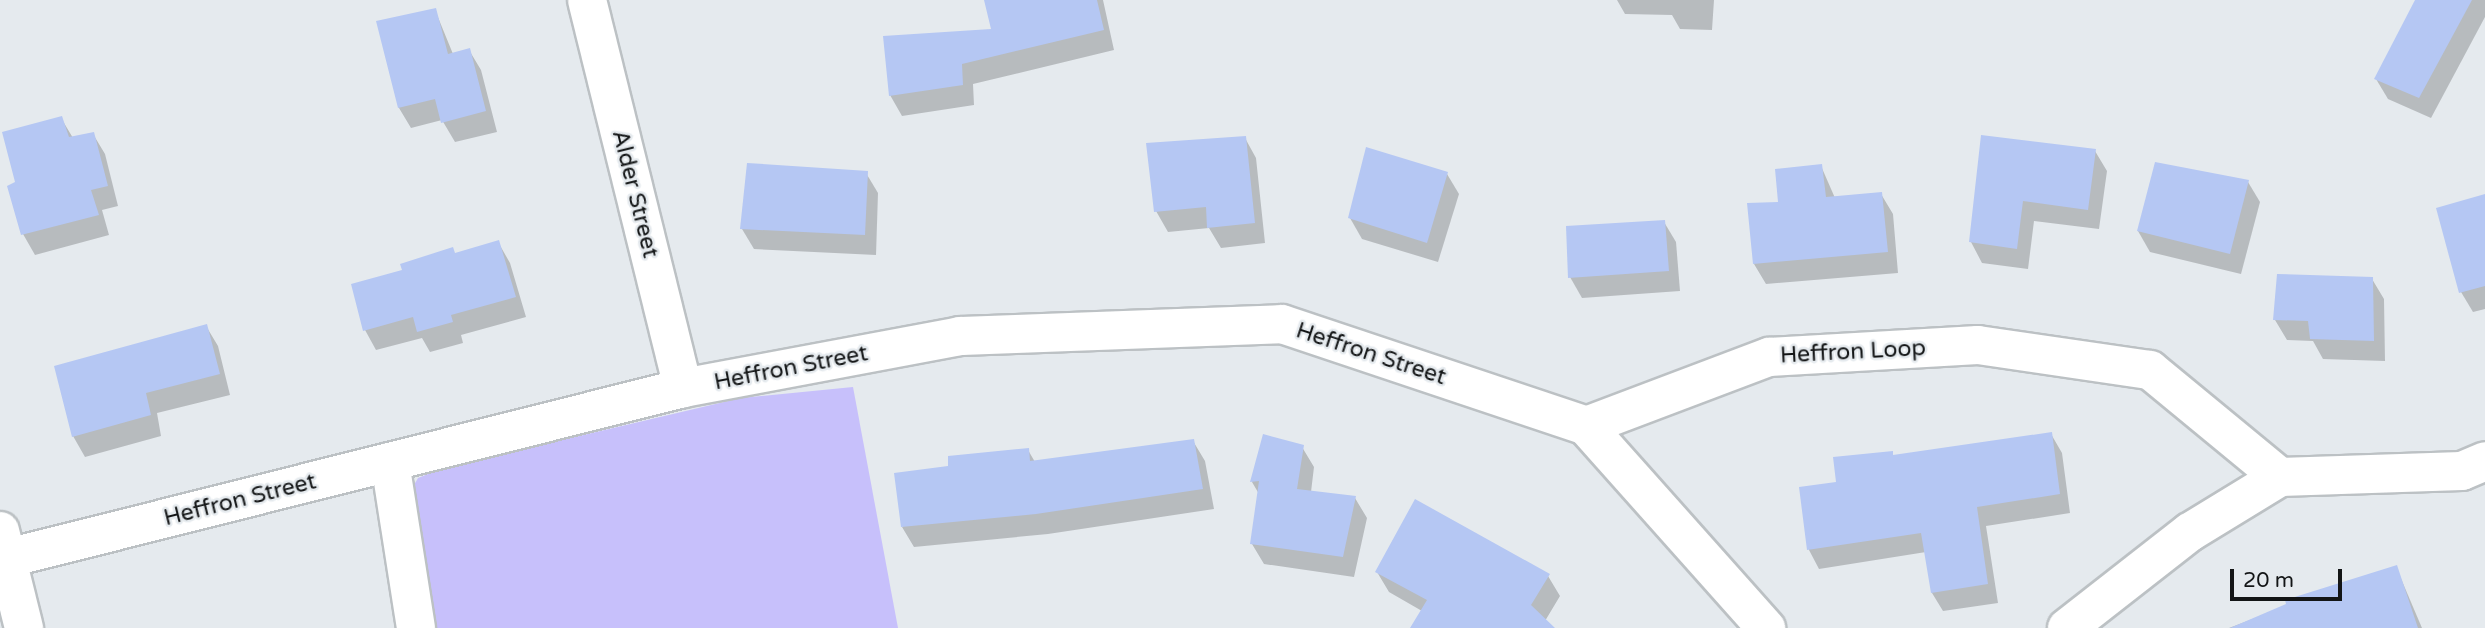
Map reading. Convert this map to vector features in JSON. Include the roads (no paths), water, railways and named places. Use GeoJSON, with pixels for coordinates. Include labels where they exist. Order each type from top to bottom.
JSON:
{"type":"FeatureCollection","features":[{"type":"Feature","properties":{"kind":"street","name":"Alder Street"},"geometry":{"type":"LineString","coordinates":[[587,0],[684,388]]}},
{"type":"Feature","properties":{"kind":"street","name":"Heffron Street"},"geometry":{"type":"LineString","coordinates":[[2,549],[390,462],[684,388],[960,336],[1282,324],[1586,426]]}},
{"type":"Feature","properties":{"kind":"street","name":"Heffron Loop"},"geometry":{"type":"LineString","coordinates":[[1586,426],[1769,357],[1979,345],[2150,370],[2280,477]]}},
{"type":"Feature","properties":{"kind":"street"},"geometry":{"type":"LineString","coordinates":[[1586,426],[1766,628]]}},
{"type":"Feature","properties":{"kind":"street"},"geometry":{"type":"LineString","coordinates":[[2067,628],[2190,532],[2280,477],[2462,471],[2485,461]]}},
{"type":"Feature","properties":{"kind":"street"},"geometry":{"type":"LineString","coordinates":[[390,462],[416,628]]}},
{"type":"Feature","properties":{"kind":"street"},"geometry":{"type":"LineString","coordinates":[[2,549],[24,628]]}}]}
